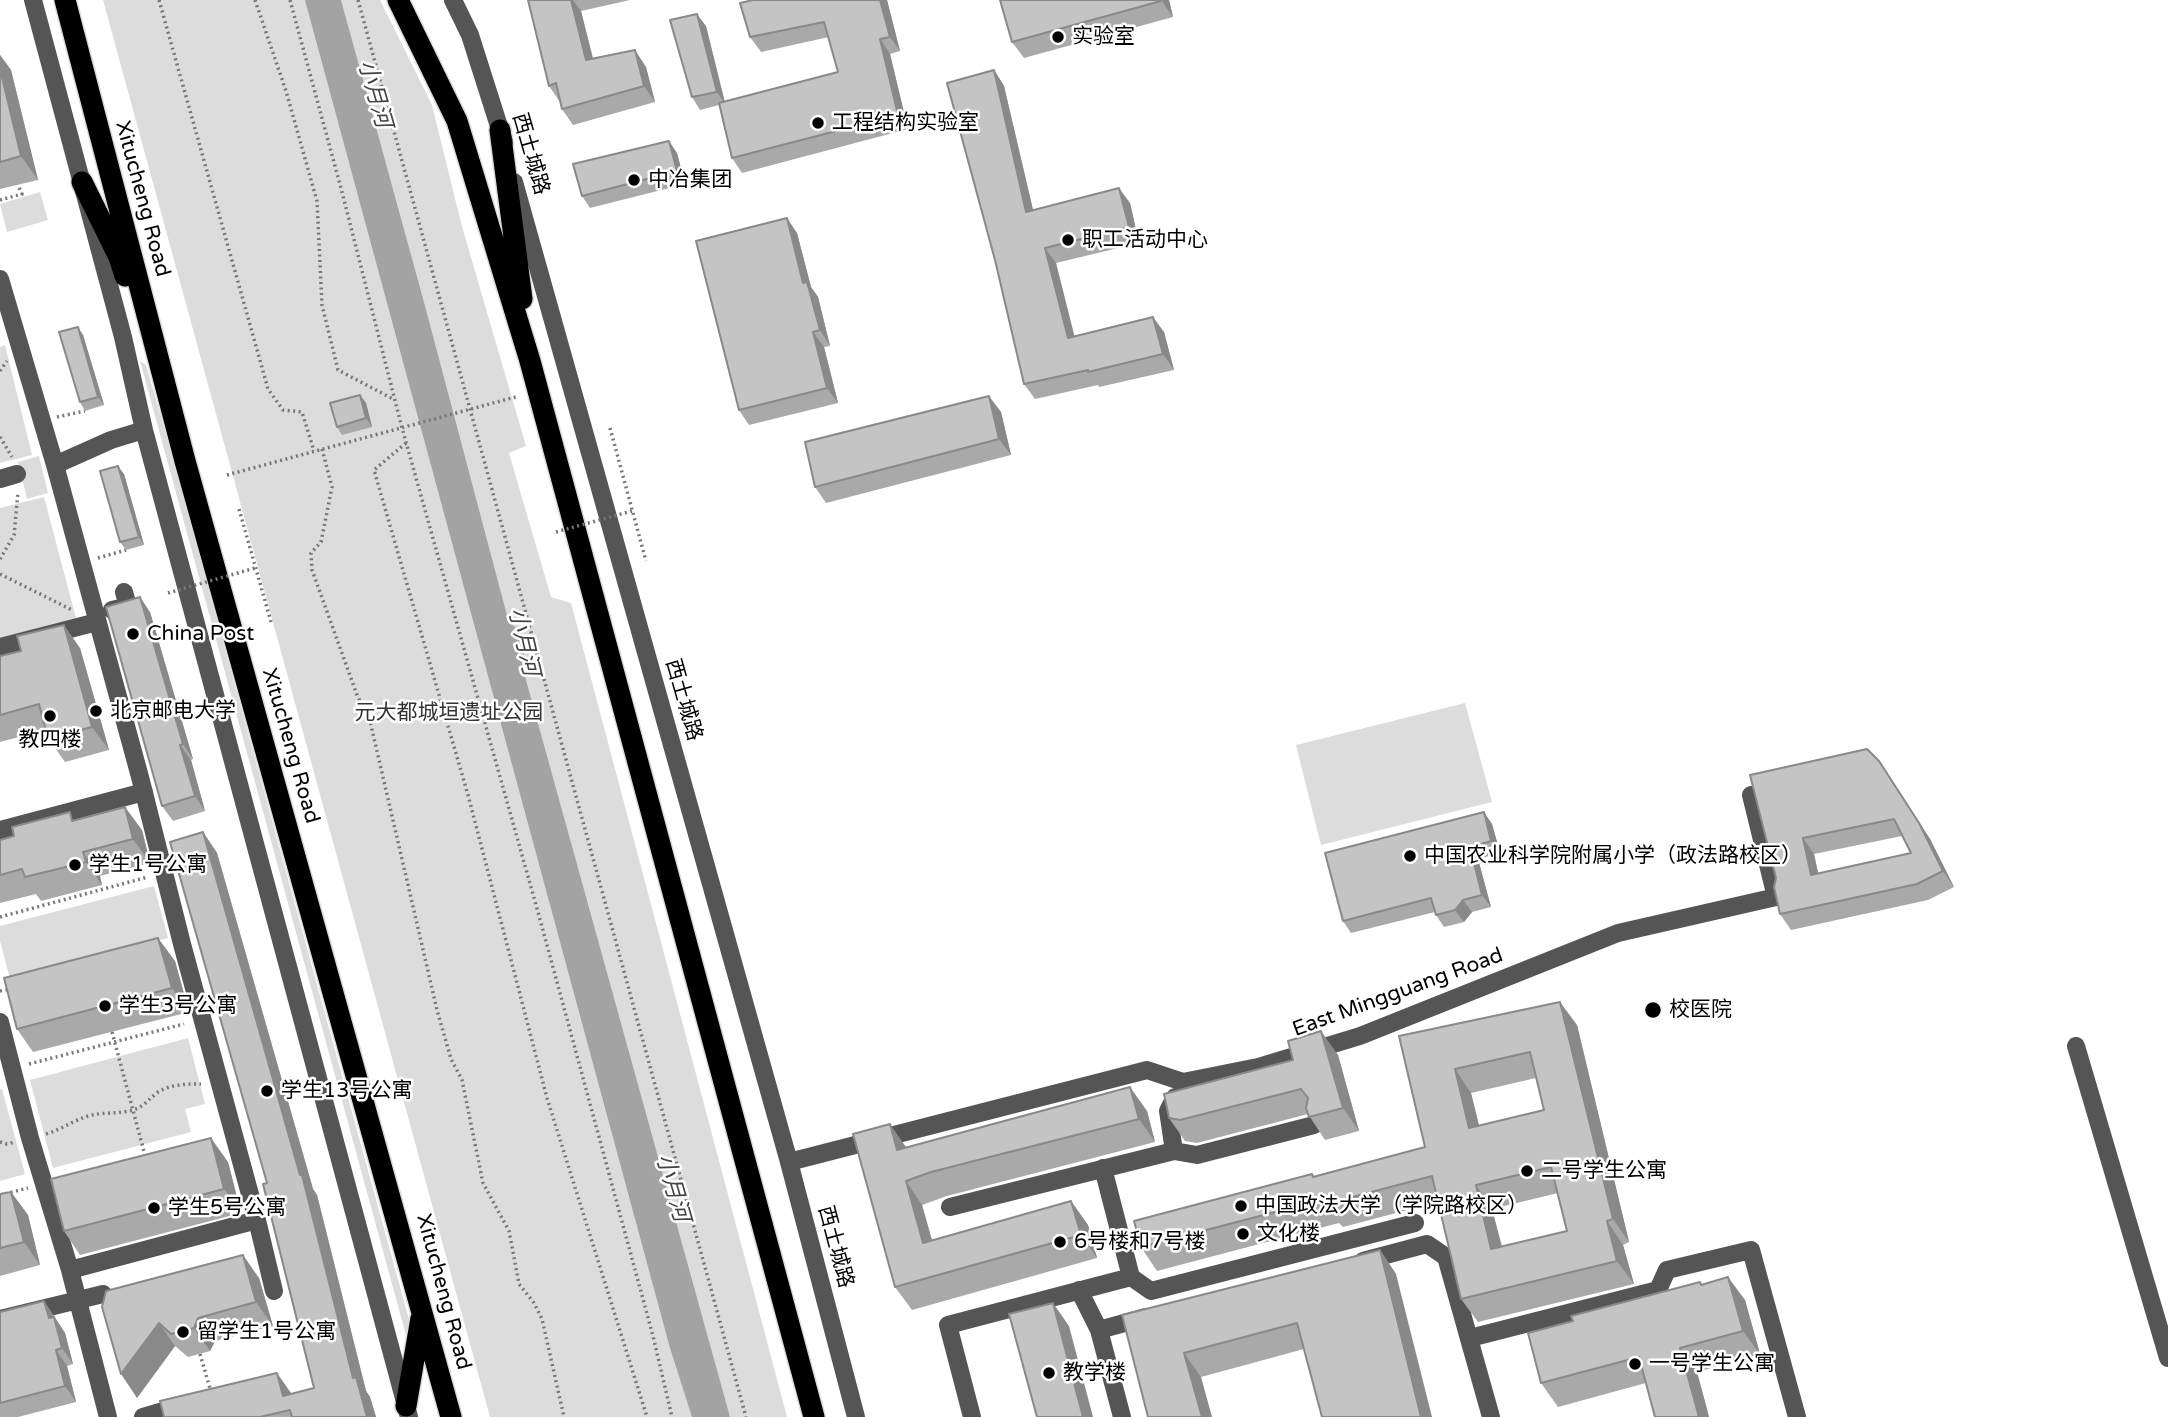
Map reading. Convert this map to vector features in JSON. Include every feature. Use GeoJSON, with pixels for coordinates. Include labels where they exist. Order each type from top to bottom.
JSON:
{"type":"FeatureCollection","features":[{"type":"Feature","properties":{"kind":"highway","name":"Xitucheng Road"},"geometry":{"type":"LineString","coordinates":[[65,0],[185,461],[451,1417]]}},
{"type":"Feature","properties":{"kind":"highway"},"geometry":{"type":"LineString","coordinates":[[398,0],[457,121],[530,360],[814,1417]]}},
{"type":"Feature","properties":{"kind":"highway"},"geometry":{"type":"LineString","coordinates":[[500,130],[530,360]]}},
{"type":"Feature","properties":{"kind":"highway"},"geometry":{"type":"LineString","coordinates":[[82,182],[119,257],[185,461]]}},
{"type":"Feature","properties":{"kind":"highway"},"geometry":{"type":"LineString","coordinates":[[407,1412],[422,1309]]}},
{"type":"Feature","properties":{"kind":"street"},"geometry":{"type":"LineString","coordinates":[[33,0],[123,337],[144,430],[407,1412]]}},
{"type":"Feature","properties":{"kind":"street","name":"西土城路"},"geometry":{"type":"LineString","coordinates":[[453,0],[470,35],[500,130],[789,1162],[856,1417]]}},
{"type":"Feature","properties":{"kind":"street"},"geometry":{"type":"LineString","coordinates":[[0,279],[5,311],[55,465],[94,620],[144,792],[274,1292]]}},
{"type":"Feature","properties":{"kind":"street"},"geometry":{"type":"LineString","coordinates":[[55,465],[111,440],[144,430]]}},
{"type":"Feature","properties":{"kind":"street"},"geometry":{"type":"LineString","coordinates":[[0,648],[94,620],[128,606],[124,592]]}},
{"type":"Feature","properties":{"kind":"street"},"geometry":{"type":"LineString","coordinates":[[0,830],[144,792]]}},
{"type":"Feature","properties":{"kind":"street","name":"East Mingguang Road"},"geometry":{"type":"LineString","coordinates":[[789,1162],[1147,1070],[1184,1082],[1258,1067],[1360,1036],[1618,933],[1776,898],[1751,795]]}},
{"type":"Feature","properties":{"kind":"street"},"geometry":{"type":"LineString","coordinates":[[0,1022],[30,1138],[70,1270],[108,1417]]}},
{"type":"Feature","properties":{"kind":"street"},"geometry":{"type":"LineString","coordinates":[[2076,1046],[2168,1358]]}},
{"type":"Feature","properties":{"kind":"street"},"geometry":{"type":"LineString","coordinates":[[1174,1150],[1168,1111],[1184,1082]]}},
{"type":"Feature","properties":{"kind":"street"},"geometry":{"type":"LineString","coordinates":[[950,1207],[1174,1150],[1197,1155],[1314,1125]]}},
{"type":"Feature","properties":{"kind":"street"},"geometry":{"type":"LineString","coordinates":[[1103,1168],[1131,1277],[1151,1292],[1415,1223]]}},
{"type":"Feature","properties":{"kind":"street"},"geometry":{"type":"LineString","coordinates":[[70,1270],[257,1220]]}},
{"type":"Feature","properties":{"kind":"street"},"geometry":{"type":"LineString","coordinates":[[1348,1265],[1427,1244],[1446,1257],[1491,1417]]}},
{"type":"Feature","properties":{"kind":"street"},"geometry":{"type":"LineString","coordinates":[[1470,1338],[1658,1290],[1667,1270],[1751,1250],[1797,1417]]}},
{"type":"Feature","properties":{"kind":"street"},"geometry":{"type":"LineString","coordinates":[[972,1417],[948,1325],[1131,1277]]}},
{"type":"Feature","properties":{"kind":"street"},"geometry":{"type":"LineString","coordinates":[[1079,1290],[1099,1330],[1122,1417]]}},
{"type":"Feature","properties":{"kind":"street"},"geometry":{"type":"LineString","coordinates":[[0,1319],[103,1294]]}},
{"type":"Feature","properties":{"kind":"street"},"geometry":{"type":"LineString","coordinates":[[1099,1330],[1164,1313]]}},
{"type":"Feature","properties":{"kind":"street"},"geometry":{"type":"LineString","coordinates":[[143,1417],[212,1398]]}},
{"type":"Feature","properties":{"kind":"path"},"geometry":{"type":"LineString","coordinates":[[159,0],[268,390],[283,410],[302,412],[314,451]]}},
{"type":"Feature","properties":{"kind":"path"},"geometry":{"type":"LineString","coordinates":[[255,0],[286,91],[317,201],[322,305],[338,370],[395,400]]}},
{"type":"Feature","properties":{"kind":"path"},"geometry":{"type":"LineString","coordinates":[[290,0],[404,427],[406,443],[542,925],[650,1323],[672,1417]]}},
{"type":"Feature","properties":{"kind":"path"},"geometry":{"type":"LineString","coordinates":[[358,0],[746,1417]]}},
{"type":"Feature","properties":{"kind":"path"},"geometry":{"type":"LineString","coordinates":[[0,200],[22,194],[18,185]]}},
{"type":"Feature","properties":{"kind":"path"},"geometry":{"type":"LineString","coordinates":[[0,371],[8,360]]}},
{"type":"Feature","properties":{"kind":"path"},"geometry":{"type":"LineString","coordinates":[[227,475],[521,396]]}},
{"type":"Feature","properties":{"kind":"path"},"geometry":{"type":"LineString","coordinates":[[42,421],[85,411]]}},
{"type":"Feature","properties":{"kind":"path"},"geometry":{"type":"LineString","coordinates":[[610,428],[646,561]]}},
{"type":"Feature","properties":{"kind":"path"},"geometry":{"type":"LineString","coordinates":[[0,437],[10,471]]}},
{"type":"Feature","properties":{"kind":"path"},"geometry":{"type":"LineString","coordinates":[[406,443],[374,470],[468,795],[547,1098],[647,1417]]}},
{"type":"Feature","properties":{"kind":"path"},"geometry":{"type":"LineString","coordinates":[[322,449],[332,487],[321,542],[311,554],[312,570],[357,695],[370,721],[436,1010],[451,1059],[462,1080],[483,1184],[509,1231],[519,1284],[534,1303],[542,1319],[564,1417]]}},
{"type":"Feature","properties":{"kind":"path"},"geometry":{"type":"LineString","coordinates":[[0,559],[14,535],[18,504]]}},
{"type":"Feature","properties":{"kind":"path"},"geometry":{"type":"LineString","coordinates":[[239,509],[271,622]]}},
{"type":"Feature","properties":{"kind":"path"},"geometry":{"type":"LineString","coordinates":[[556,532],[632,511]]}},
{"type":"Feature","properties":{"kind":"path"},"geometry":{"type":"LineString","coordinates":[[81,562],[126,550]]}},
{"type":"Feature","properties":{"kind":"path"},"geometry":{"type":"LineString","coordinates":[[168,593],[255,568]]}},
{"type":"Feature","properties":{"kind":"path"},"geometry":{"type":"LineString","coordinates":[[0,574],[94,620]]}},
{"type":"Feature","properties":{"kind":"path"},"geometry":{"type":"LineString","coordinates":[[0,917],[163,873]]}},
{"type":"Feature","properties":{"kind":"path"},"geometry":{"type":"LineString","coordinates":[[0,991],[13,988]]}},
{"type":"Feature","properties":{"kind":"path"},"geometry":{"type":"LineString","coordinates":[[13,1068],[202,1019]]}},
{"type":"Feature","properties":{"kind":"path"},"geometry":{"type":"LineString","coordinates":[[112,1032],[148,1171]]}},
{"type":"Feature","properties":{"kind":"path"},"geometry":{"type":"LineString","coordinates":[[30,1138],[61,1129],[69,1122],[93,1115],[134,1110],[159,1092],[177,1085],[220,1083]]}},
{"type":"Feature","properties":{"kind":"path"},"geometry":{"type":"LineString","coordinates":[[146,1159],[158,1156]]}},
{"type":"Feature","properties":{"kind":"path"},"geometry":{"type":"LineString","coordinates":[[0,1195],[44,1184]]}},
{"type":"Feature","properties":{"kind":"path"},"geometry":{"type":"LineString","coordinates":[[200,1354],[212,1398]]}},
{"type":"Feature","properties":{"kind":"green space","name":"元大都城垣遗址公园"},"geometry":{"type":"Polygon","coordinates":[[[103,0],[380,0],[432,105],[461,223],[526,446],[509,453],[551,597],[571,603],[787,1417],[490,1417],[103,0]]]}},
{"type":"Feature","properties":{"kind":"green space"},"geometry":{"type":"Polygon","coordinates":[[[40,192],[48,220],[7,232],[0,204],[40,192]]]}},
{"type":"Feature","properties":{"kind":"green space"},"geometry":{"type":"Polygon","coordinates":[[[5,345],[32,455],[0,463],[0,347],[5,345]]]}},
{"type":"Feature","properties":{"kind":"green space"},"geometry":{"type":"Polygon","coordinates":[[[140,361],[146,365],[163,424],[413,1334],[410,1350],[140,361]]]}},
{"type":"Feature","properties":{"kind":"green space"},"geometry":{"type":"Polygon","coordinates":[[[39,456],[48,493],[27,499],[18,462],[39,456]]]}},
{"type":"Feature","properties":{"kind":"green space"},"geometry":{"type":"Polygon","coordinates":[[[44,497],[76,618],[0,638],[0,508],[44,497]]]}},
{"type":"Feature","properties":{"kind":"green space"},"geometry":{"type":"Polygon","coordinates":[[[1465,703],[1492,802],[1321,845],[1296,745],[1465,703]]]}},
{"type":"Feature","properties":{"kind":"green space"},"geometry":{"type":"Polygon","coordinates":[[[154,886],[168,938],[10,979],[0,941],[0,926],[154,886]]]}},
{"type":"Feature","properties":{"kind":"green space"},"geometry":{"type":"Polygon","coordinates":[[[188,1038],[205,1104],[185,1109],[191,1132],[53,1168],[30,1080],[188,1038]]]}},
{"type":"Feature","properties":{"kind":"green space"},"geometry":{"type":"Polygon","coordinates":[[[0,1089],[25,1174],[0,1181],[0,1089]]]}},
{"type":"Feature","properties":{"kind":"shaded area"},"geometry":{"type":"Polygon","coordinates":[[[305,0],[341,0],[509,623],[517,628],[524,654],[524,673],[730,1417],[692,1417],[670,1348],[305,0]]]}},
{"type":"Feature","properties":{"kind":"building"},"geometry":{"type":"Polygon","coordinates":[[[528,0],[571,0],[586,60],[635,50],[644,86],[562,109],[556,83],[549,86],[528,0]]]}},
{"type":"Feature","properties":{"kind":"building"},"geometry":{"type":"Polygon","coordinates":[[[753,0],[880,0],[890,37],[880,39],[898,115],[732,158],[719,103],[838,72],[824,22],[750,37],[740,3],[753,0]]]}},
{"type":"Feature","properties":{"kind":"building"},"geometry":{"type":"Polygon","coordinates":[[[1000,0],[1161,0],[1161,1],[1012,42],[1000,0]]]}},
{"type":"Feature","properties":{"kind":"building"},"geometry":{"type":"Polygon","coordinates":[[[697,14],[717,92],[692,97],[670,20],[697,14]]]}},
{"type":"Feature","properties":{"kind":"building"},"geometry":{"type":"Polygon","coordinates":[[[0,69],[21,156],[0,162],[0,69]]]}},
{"type":"Feature","properties":{"kind":"building"},"geometry":{"type":"Polygon","coordinates":[[[994,70],[1026,212],[1119,188],[1129,227],[1045,248],[1068,338],[1153,317],[1163,354],[1024,384],[995,260],[947,83],[994,70]]]}},
{"type":"Feature","properties":{"kind":"building"},"geometry":{"type":"Polygon","coordinates":[[[669,141],[677,171],[582,196],[573,164],[669,141]]]}},
{"type":"Feature","properties":{"kind":"building"},"geometry":{"type":"Polygon","coordinates":[[[787,218],[803,283],[807,282],[820,330],[813,332],[827,388],[739,410],[696,241],[787,218]]]}},
{"type":"Feature","properties":{"kind":"building"},"geometry":{"type":"Polygon","coordinates":[[[78,327],[98,397],[80,402],[59,332],[78,327]]]}},
{"type":"Feature","properties":{"kind":"building"},"geometry":{"type":"Polygon","coordinates":[[[360,395],[366,418],[337,427],[330,403],[360,395]]]}},
{"type":"Feature","properties":{"kind":"building"},"geometry":{"type":"Polygon","coordinates":[[[989,396],[999,439],[815,487],[805,442],[989,396]]]}},
{"type":"Feature","properties":{"kind":"building"},"geometry":{"type":"Polygon","coordinates":[[[118,466],[139,537],[120,542],[100,471],[118,466]]]}},
{"type":"Feature","properties":{"kind":"building"},"geometry":{"type":"Polygon","coordinates":[[[140,597],[183,744],[180,745],[195,796],[162,806],[106,607],[140,597]]]}},
{"type":"Feature","properties":{"kind":"building"},"geometry":{"type":"Polygon","coordinates":[[[64,625],[92,727],[48,738],[39,704],[0,715],[0,656],[21,651],[17,636],[64,625]]]}},
{"type":"Feature","properties":{"kind":"building"},"geometry":{"type":"Polygon","coordinates":[[[1867,749],[1879,761],[1919,823],[1943,871],[1917,884],[1780,914],[1774,887],[1776,878],[1750,775],[1867,749]],[[1894,819],[1803,838],[1811,875],[1911,853],[1894,819]]]}},
{"type":"Feature","properties":{"kind":"building"},"geometry":{"type":"Polygon","coordinates":[[[125,807],[133,839],[83,852],[86,862],[25,877],[22,869],[0,875],[0,840],[14,836],[12,827],[70,812],[72,821],[125,807]]]}},
{"type":"Feature","properties":{"kind":"building"},"geometry":{"type":"Polygon","coordinates":[[[1484,812],[1491,841],[1470,847],[1482,895],[1463,900],[1455,910],[1436,915],[1431,898],[1343,921],[1325,853],[1484,812]]]}},
{"type":"Feature","properties":{"kind":"building"},"geometry":{"type":"Polygon","coordinates":[[[203,832],[302,1175],[353,1378],[356,1377],[367,1417],[292,1417],[290,1410],[260,1417],[164,1417],[160,1401],[277,1373],[283,1396],[314,1388],[263,1184],[267,1183],[170,842],[203,832]]]}},
{"type":"Feature","properties":{"kind":"building"},"geometry":{"type":"Polygon","coordinates":[[[158,938],[172,988],[17,1029],[4,978],[158,938]]]}},
{"type":"Feature","properties":{"kind":"building"},"geometry":{"type":"Polygon","coordinates":[[[1560,1002],[1613,1219],[1607,1221],[1617,1261],[1461,1299],[1432,1176],[1326,1204],[1325,1199],[1141,1247],[1134,1221],[1425,1147],[1399,1036],[1560,1002]],[[1530,1052],[1455,1069],[1469,1128],[1544,1110],[1530,1052]],[[1551,1167],[1476,1185],[1491,1249],[1567,1231],[1551,1167]]]}},
{"type":"Feature","properties":{"kind":"building"},"geometry":{"type":"Polygon","coordinates":[[[1321,1031],[1343,1108],[1309,1117],[1306,1108],[1308,1098],[1301,1089],[1180,1120],[1169,1118],[1164,1094],[1293,1060],[1288,1041],[1321,1031]]]}},
{"type":"Feature","properties":{"kind":"building"},"geometry":{"type":"Polygon","coordinates":[[[1130,1087],[1139,1119],[931,1172],[906,1181],[923,1243],[1071,1201],[1081,1235],[895,1287],[853,1134],[890,1124],[897,1150],[1130,1087]]]}},
{"type":"Feature","properties":{"kind":"building"},"geometry":{"type":"Polygon","coordinates":[[[211,1138],[224,1189],[64,1231],[51,1179],[211,1138]]]}},
{"type":"Feature","properties":{"kind":"building"},"geometry":{"type":"Polygon","coordinates":[[[11,1192],[24,1242],[0,1248],[0,1194],[11,1192]]]}},
{"type":"Feature","properties":{"kind":"building"},"geometry":{"type":"Polygon","coordinates":[[[1380,1250],[1421,1417],[1322,1417],[1297,1323],[1184,1353],[1202,1417],[1148,1417],[1122,1315],[1380,1250]]]}},
{"type":"Feature","properties":{"kind":"building"},"geometry":{"type":"Polygon","coordinates":[[[243,1255],[256,1302],[198,1318],[194,1328],[171,1334],[159,1323],[121,1374],[102,1307],[106,1291],[243,1255]]]}},
{"type":"Feature","properties":{"kind":"building"},"geometry":{"type":"Polygon","coordinates":[[[1728,1277],[1743,1331],[1680,1348],[1699,1417],[1655,1417],[1639,1357],[1541,1383],[1528,1333],[1573,1321],[1571,1316],[1728,1277]]]}},
{"type":"Feature","properties":{"kind":"building"},"geometry":{"type":"Polygon","coordinates":[[[44,1301],[49,1318],[54,1317],[62,1348],[56,1350],[65,1386],[0,1403],[0,1312],[44,1301]]]}},
{"type":"Feature","properties":{"kind":"building"},"geometry":{"type":"Polygon","coordinates":[[[1053,1303],[1083,1417],[1037,1417],[1009,1314],[1053,1303]]]}},
{"type":"Feature","properties":{"kind":"place","name":"实验室"},"geometry":{"type":"Point","coordinates":[1058,37]}},
{"type":"Feature","properties":{"kind":"place","name":"工程结构实验室"},"geometry":{"type":"Point","coordinates":[818,123]}},
{"type":"Feature","properties":{"kind":"place","name":"中冶集团"},"geometry":{"type":"Point","coordinates":[634,180]}},
{"type":"Feature","properties":{"kind":"place","name":"职工活动中心"},"geometry":{"type":"Point","coordinates":[1068,240]}},
{"type":"Feature","properties":{"kind":"place","name":"China Post"},"geometry":{"type":"Point","coordinates":[133,634]}},
{"type":"Feature","properties":{"kind":"place","name":"北京邮电大学"},"geometry":{"type":"Point","coordinates":[96,711]}},
{"type":"Feature","properties":{"kind":"place","name":"教四楼"},"geometry":{"type":"Point","coordinates":[50,716]}},
{"type":"Feature","properties":{"kind":"place","name":"中国农业科学院附属小学（政法路校区）"},"geometry":{"type":"Point","coordinates":[1410,856]}},
{"type":"Feature","properties":{"kind":"place","name":"学生1号公寓"},"geometry":{"type":"Point","coordinates":[75,865]}},
{"type":"Feature","properties":{"kind":"place","name":"学生3号公寓"},"geometry":{"type":"Point","coordinates":[105,1006]}},
{"type":"Feature","properties":{"kind":"place","name":"校医院"},"geometry":{"type":"Point","coordinates":[1653,1010]}},
{"type":"Feature","properties":{"kind":"place","name":"学生13号公寓"},"geometry":{"type":"Point","coordinates":[267,1091]}},
{"type":"Feature","properties":{"kind":"place","name":"二号学生公寓"},"geometry":{"type":"Point","coordinates":[1527,1171]}},
{"type":"Feature","properties":{"kind":"place","name":"中国政法大学（学院路校区）"},"geometry":{"type":"Point","coordinates":[1241,1206]}},
{"type":"Feature","properties":{"kind":"place","name":"学生5号公寓"},"geometry":{"type":"Point","coordinates":[154,1208]}},
{"type":"Feature","properties":{"kind":"place","name":"文化楼"},"geometry":{"type":"Point","coordinates":[1243,1234]}},
{"type":"Feature","properties":{"kind":"place","name":"6号楼和7号楼"},"geometry":{"type":"Point","coordinates":[1060,1242]}},
{"type":"Feature","properties":{"kind":"place","name":"留学生1号公寓"},"geometry":{"type":"Point","coordinates":[183,1332]}},
{"type":"Feature","properties":{"kind":"place","name":"一号学生公寓"},"geometry":{"type":"Point","coordinates":[1635,1364]}},
{"type":"Feature","properties":{"kind":"place","name":"教学楼"},"geometry":{"type":"Point","coordinates":[1049,1373]}},
{"type":"Feature","properties":{"kind":"water label","name":"小月河"},"geometry":{"type":"Point","coordinates":[374,94]}},
{"type":"Feature","properties":{"kind":"water label","name":"小月河"},"geometry":{"type":"Point","coordinates":[523,642]}},
{"type":"Feature","properties":{"kind":"water label","name":"小月河"},"geometry":{"type":"Point","coordinates":[672,1188]}}]}
